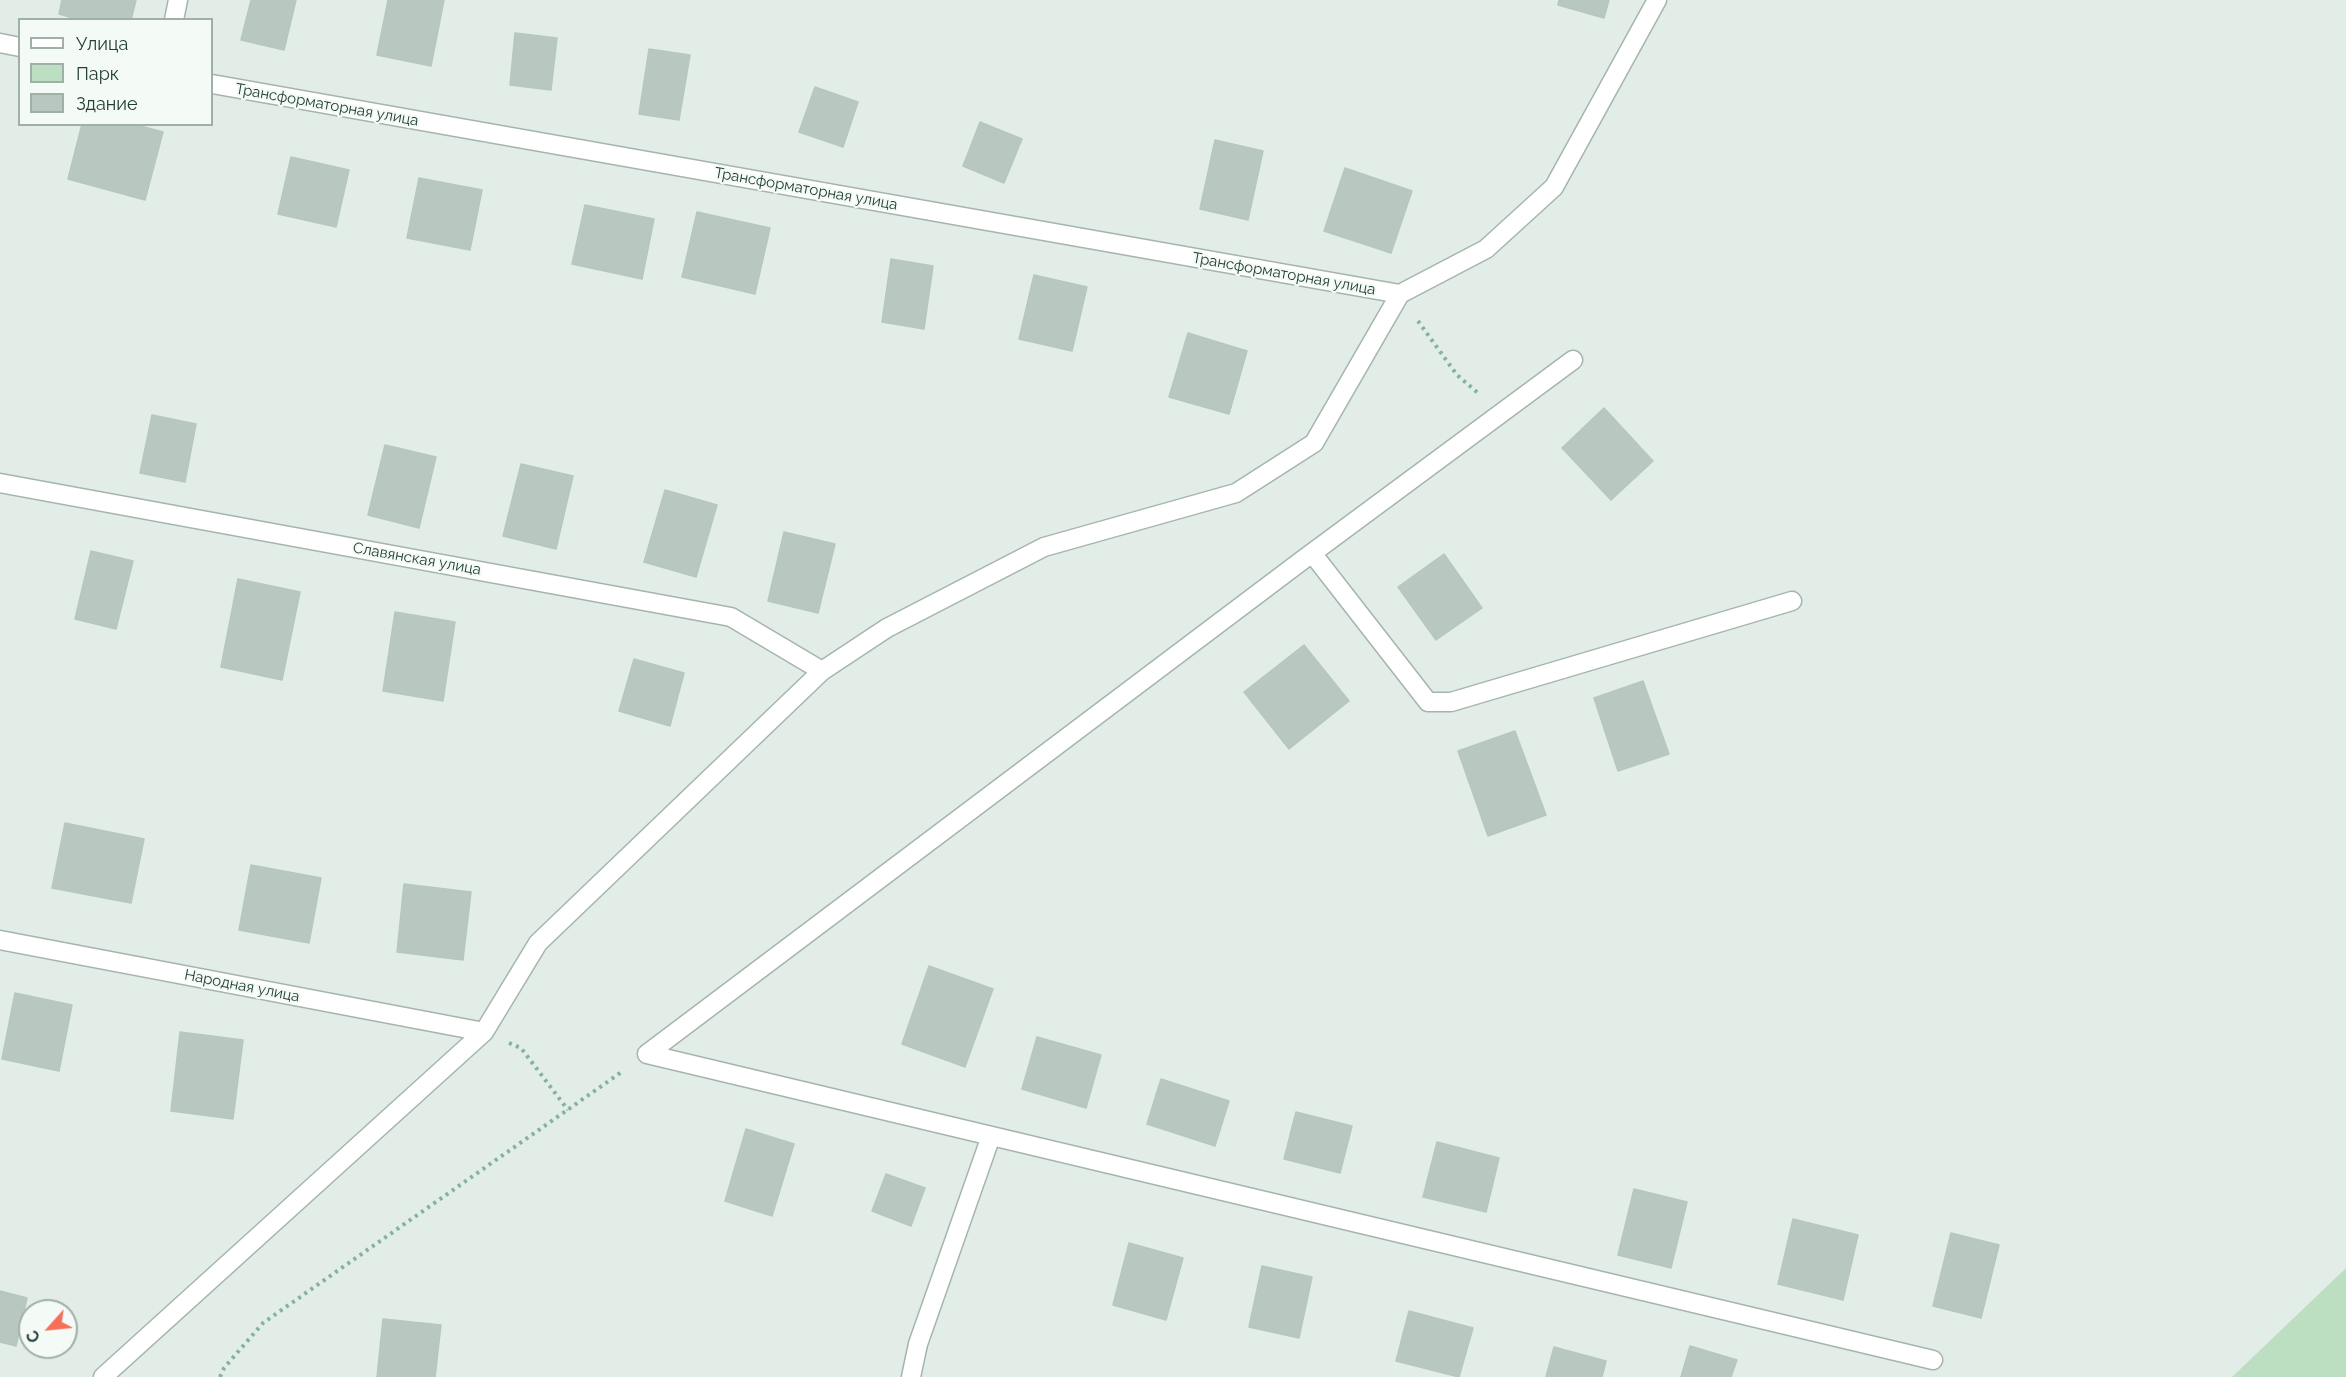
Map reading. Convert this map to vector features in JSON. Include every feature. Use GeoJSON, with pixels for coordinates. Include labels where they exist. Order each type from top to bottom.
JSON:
{"type":"FeatureCollection","features":[{"type":"Feature","properties":{"kind":"street"},"geometry":{"type":"LineString","coordinates":[[174,18],[178,0]]}},
{"type":"Feature","properties":{"kind":"street"},"geometry":{"type":"LineString","coordinates":[[103,1377],[484,1032],[538,943],[822,671],[887,628],[1044,547],[1236,493],[1314,443],[1400,294],[1486,249],[1554,187],[1658,0]]}},
{"type":"Feature","properties":{"kind":"street"},"geometry":{"type":"LineString","coordinates":[[0,43],[18,47]]}},
{"type":"Feature","properties":{"kind":"street","name":"Трансформаторная улица"},"geometry":{"type":"LineString","coordinates":[[213,84],[1400,294]]}},
{"type":"Feature","properties":{"kind":"street"},"geometry":{"type":"LineString","coordinates":[[647,1054],[1312,553],[1573,360]]}},
{"type":"Feature","properties":{"kind":"street","name":"Славянская улица"},"geometry":{"type":"LineString","coordinates":[[0,483],[731,617],[822,671]]}},
{"type":"Feature","properties":{"kind":"street"},"geometry":{"type":"LineString","coordinates":[[1312,553],[1428,702],[1451,702],[1792,601]]}},
{"type":"Feature","properties":{"kind":"street","name":"Народная улица"},"geometry":{"type":"LineString","coordinates":[[0,940],[484,1032]]}},
{"type":"Feature","properties":{"kind":"street"},"geometry":{"type":"LineString","coordinates":[[647,1054],[1933,1360]]}},
{"type":"Feature","properties":{"kind":"street"},"geometry":{"type":"LineString","coordinates":[[910,1377],[918,1344],[991,1136]]}},
{"type":"Feature","properties":{"kind":"path"},"geometry":{"type":"LineString","coordinates":[[1400,294],[1457,375],[1484,398]]}},
{"type":"Feature","properties":{"kind":"path"},"geometry":{"type":"LineString","coordinates":[[521,1048],[568,1110]]}},
{"type":"Feature","properties":{"kind":"path"},"geometry":{"type":"LineString","coordinates":[[220,1377],[224,1368],[263,1323],[647,1054]]}},
{"type":"Feature","properties":{"kind":"green space"},"geometry":{"type":"Polygon","coordinates":[[[2346,1268],[2346,1377],[2232,1377],[2346,1268]]]}},
{"type":"Feature","properties":{"kind":"building"},"geometry":{"type":"Polygon","coordinates":[[[62,0],[136,0],[132,18],[73,18],[59,14],[62,0]]]}},
{"type":"Feature","properties":{"kind":"building"},"geometry":{"type":"Polygon","coordinates":[[[251,0],[296,0],[284,50],[241,40],[251,0]]]}},
{"type":"Feature","properties":{"kind":"building"},"geometry":{"type":"Polygon","coordinates":[[[388,0],[444,0],[431,66],[377,55],[388,0]]]}},
{"type":"Feature","properties":{"kind":"building"},"geometry":{"type":"Polygon","coordinates":[[[1559,0],[1609,0],[1604,18],[1558,5],[1559,0]]]}},
{"type":"Feature","properties":{"kind":"building"},"geometry":{"type":"Polygon","coordinates":[[[515,33],[557,38],[551,90],[510,85],[515,33]]]}},
{"type":"Feature","properties":{"kind":"building"},"geometry":{"type":"Polygon","coordinates":[[[649,49],[690,55],[679,120],[639,114],[649,49]]]}},
{"type":"Feature","properties":{"kind":"building"},"geometry":{"type":"Polygon","coordinates":[[[815,87],[858,102],[843,147],[799,132],[815,87]]]}},
{"type":"Feature","properties":{"kind":"building"},"geometry":{"type":"Polygon","coordinates":[[[980,122],[1022,139],[1004,183],[963,166],[980,122]]]}},
{"type":"Feature","properties":{"kind":"building"},"geometry":{"type":"Polygon","coordinates":[[[81,126],[140,126],[163,132],[145,200],[68,179],[81,126]]]}},
{"type":"Feature","properties":{"kind":"building"},"geometry":{"type":"Polygon","coordinates":[[[1215,140],[1263,151],[1248,220],[1200,209],[1215,140]]]}},
{"type":"Feature","properties":{"kind":"building"},"geometry":{"type":"Polygon","coordinates":[[[291,157],[349,170],[336,227],[278,214],[291,157]]]}},
{"type":"Feature","properties":{"kind":"building"},"geometry":{"type":"Polygon","coordinates":[[[1345,168],[1412,191],[1391,253],[1324,231],[1345,168]]]}},
{"type":"Feature","properties":{"kind":"building"},"geometry":{"type":"Polygon","coordinates":[[[419,178],[482,190],[470,250],[407,238],[419,178]]]}},
{"type":"Feature","properties":{"kind":"building"},"geometry":{"type":"Polygon","coordinates":[[[585,205],[654,219],[642,279],[572,264],[585,205]]]}},
{"type":"Feature","properties":{"kind":"building"},"geometry":{"type":"Polygon","coordinates":[[[697,212],[770,228],[755,294],[682,277],[697,212]]]}},
{"type":"Feature","properties":{"kind":"building"},"geometry":{"type":"Polygon","coordinates":[[[891,259],[933,266],[924,329],[882,322],[891,259]]]}},
{"type":"Feature","properties":{"kind":"building"},"geometry":{"type":"Polygon","coordinates":[[[1034,275],[1087,287],[1072,351],[1019,339],[1034,275]]]}},
{"type":"Feature","properties":{"kind":"building"},"geometry":{"type":"Polygon","coordinates":[[[1188,333],[1247,351],[1229,414],[1169,397],[1188,333]]]}},
{"type":"Feature","properties":{"kind":"building"},"geometry":{"type":"Polygon","coordinates":[[[1604,408],[1653,461],[1611,500],[1562,448],[1604,408]]]}},
{"type":"Feature","properties":{"kind":"building"},"geometry":{"type":"Polygon","coordinates":[[[152,415],[196,424],[185,482],[140,473],[152,415]]]}},
{"type":"Feature","properties":{"kind":"building"},"geometry":{"type":"Polygon","coordinates":[[[385,445],[436,457],[419,528],[368,515],[385,445]]]}},
{"type":"Feature","properties":{"kind":"building"},"geometry":{"type":"Polygon","coordinates":[[[521,464],[573,476],[556,549],[503,536],[521,464]]]}},
{"type":"Feature","properties":{"kind":"building"},"geometry":{"type":"Polygon","coordinates":[[[665,490],[717,505],[696,577],[644,562],[665,490]]]}},
{"type":"Feature","properties":{"kind":"building"},"geometry":{"type":"Polygon","coordinates":[[[784,532],[835,544],[818,613],[768,601],[784,532]]]}},
{"type":"Feature","properties":{"kind":"building"},"geometry":{"type":"Polygon","coordinates":[[[91,551],[133,561],[116,629],[75,619],[91,551]]]}},
{"type":"Feature","properties":{"kind":"building"},"geometry":{"type":"Polygon","coordinates":[[[1444,554],[1482,608],[1436,640],[1398,587],[1444,554]]]}},
{"type":"Feature","properties":{"kind":"building"},"geometry":{"type":"Polygon","coordinates":[[[238,579],[300,592],[282,680],[221,667],[238,579]]]}},
{"type":"Feature","properties":{"kind":"building"},"geometry":{"type":"Polygon","coordinates":[[[395,612],[455,622],[443,701],[383,691],[395,612]]]}},
{"type":"Feature","properties":{"kind":"building"},"geometry":{"type":"Polygon","coordinates":[[[1304,645],[1349,701],[1289,749],[1244,692],[1304,645]]]}},
{"type":"Feature","properties":{"kind":"building"},"geometry":{"type":"Polygon","coordinates":[[[634,659],[684,673],[670,726],[619,711],[634,659]]]}},
{"type":"Feature","properties":{"kind":"building"},"geometry":{"type":"Polygon","coordinates":[[[1643,681],[1669,754],[1618,771],[1594,698],[1643,681]]]}},
{"type":"Feature","properties":{"kind":"building"},"geometry":{"type":"Polygon","coordinates":[[[1515,731],[1546,815],[1488,836],[1458,751],[1515,731]]]}},
{"type":"Feature","properties":{"kind":"building"},"geometry":{"type":"Polygon","coordinates":[[[65,823],[144,839],[131,903],[52,888],[65,823]]]}},
{"type":"Feature","properties":{"kind":"building"},"geometry":{"type":"Polygon","coordinates":[[[251,865],[321,878],[309,943],[239,930],[251,865]]]}},
{"type":"Feature","properties":{"kind":"building"},"geometry":{"type":"Polygon","coordinates":[[[404,884],[471,892],[463,960],[397,952],[404,884]]]}},
{"type":"Feature","properties":{"kind":"building"},"geometry":{"type":"Polygon","coordinates":[[[929,966],[993,989],[965,1067],[902,1044],[929,966]]]}},
{"type":"Feature","properties":{"kind":"building"},"geometry":{"type":"Polygon","coordinates":[[[15,993],[72,1005],[59,1071],[2,1059],[15,993]]]}},
{"type":"Feature","properties":{"kind":"building"},"geometry":{"type":"Polygon","coordinates":[[[180,1032],[243,1040],[233,1119],[171,1111],[180,1032]]]}},
{"type":"Feature","properties":{"kind":"building"},"geometry":{"type":"Polygon","coordinates":[[[1037,1037],[1101,1055],[1086,1108],[1022,1089],[1037,1037]]]}},
{"type":"Feature","properties":{"kind":"building"},"geometry":{"type":"Polygon","coordinates":[[[1161,1079],[1229,1101],[1215,1146],[1147,1124],[1161,1079]]]}},
{"type":"Feature","properties":{"kind":"building"},"geometry":{"type":"Polygon","coordinates":[[[1296,1112],[1352,1126],[1340,1173],[1284,1159],[1296,1112]]]}},
{"type":"Feature","properties":{"kind":"building"},"geometry":{"type":"Polygon","coordinates":[[[746,1129],[794,1144],[772,1216],[725,1201],[746,1129]]]}},
{"type":"Feature","properties":{"kind":"building"},"geometry":{"type":"Polygon","coordinates":[[[1437,1142],[1499,1158],[1486,1212],[1423,1197],[1437,1142]]]}},
{"type":"Feature","properties":{"kind":"building"},"geometry":{"type":"Polygon","coordinates":[[[886,1174],[925,1188],[911,1226],[872,1211],[886,1174]]]}},
{"type":"Feature","properties":{"kind":"building"},"geometry":{"type":"Polygon","coordinates":[[[1634,1189],[1687,1202],[1671,1268],[1618,1255],[1634,1189]]]}},
{"type":"Feature","properties":{"kind":"building"},"geometry":{"type":"Polygon","coordinates":[[[1793,1219],[1858,1235],[1843,1300],[1778,1284],[1793,1219]]]}},
{"type":"Feature","properties":{"kind":"building"},"geometry":{"type":"Polygon","coordinates":[[[1951,1233],[1999,1245],[1981,1318],[1933,1306],[1951,1233]]]}},
{"type":"Feature","properties":{"kind":"building"},"geometry":{"type":"Polygon","coordinates":[[[1129,1243],[1183,1258],[1166,1320],[1113,1305],[1129,1243]]]}},
{"type":"Feature","properties":{"kind":"building"},"geometry":{"type":"Polygon","coordinates":[[[1262,1266],[1312,1277],[1299,1338],[1249,1327],[1262,1266]]]}},
{"type":"Feature","properties":{"kind":"building"},"geometry":{"type":"Polygon","coordinates":[[[0,1291],[27,1298],[18,1299],[16,1346],[0,1342],[0,1291]]]}},
{"type":"Feature","properties":{"kind":"building"},"geometry":{"type":"Polygon","coordinates":[[[1409,1311],[1473,1328],[1459,1377],[1396,1361],[1409,1311]]]}},
{"type":"Feature","properties":{"kind":"building"},"geometry":{"type":"Polygon","coordinates":[[[383,1319],[441,1325],[435,1377],[377,1377],[383,1319]]]}},
{"type":"Feature","properties":{"kind":"building"},"geometry":{"type":"Polygon","coordinates":[[[1690,1346],[1737,1360],[1731,1377],[1681,1377],[1690,1346]]]}},
{"type":"Feature","properties":{"kind":"building"},"geometry":{"type":"Polygon","coordinates":[[[1554,1347],[1606,1361],[1602,1377],[1546,1377],[1554,1347]]]}}]}
